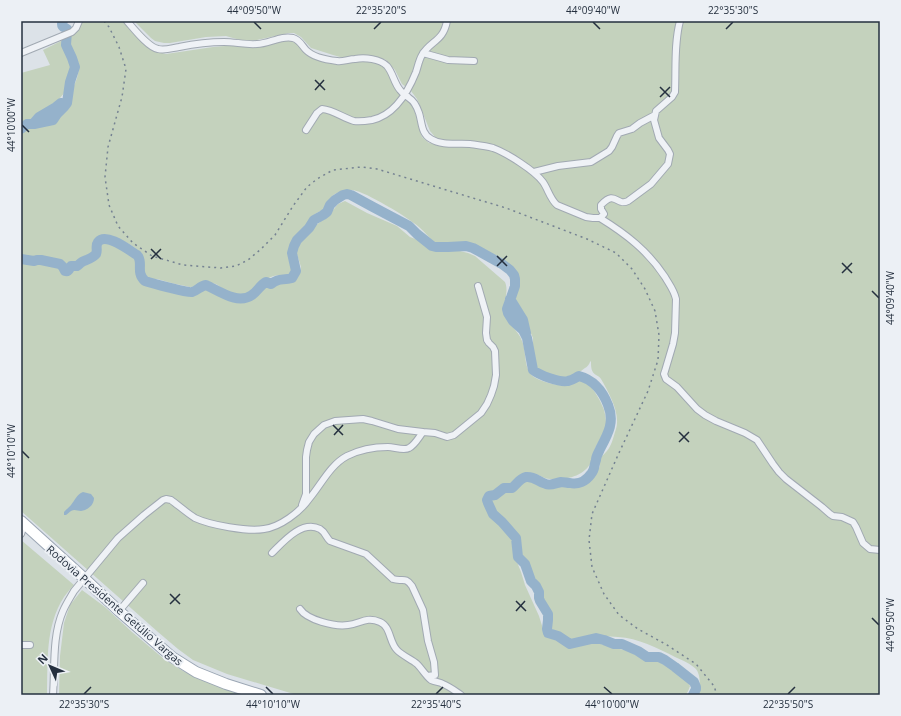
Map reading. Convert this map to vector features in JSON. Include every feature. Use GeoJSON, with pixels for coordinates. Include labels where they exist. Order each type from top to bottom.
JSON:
{"type":"FeatureCollection","features":[{"type":"Feature","properties":{"kind":"main road","name":"Rodovia Presidente Getúlio Vargas"},"geometry":{"type":"LineString","coordinates":[[22,527],[85,579],[172,657],[196,672],[261,695]]}},
{"type":"Feature","properties":{"kind":"street"},"geometry":{"type":"LineString","coordinates":[[21,53],[72,32],[76,28],[79,21]]}},
{"type":"Feature","properties":{"kind":"street"},"geometry":{"type":"LineString","coordinates":[[127,21],[149,44],[157,49],[163,50],[190,45],[223,42],[255,45],[277,39],[291,38],[298,41],[311,53],[330,59],[339,61],[363,58],[379,61],[384,64],[389,69],[399,88],[414,103],[419,113],[423,131],[430,139],[442,143],[470,144],[494,148],[505,153],[534,172],[542,181],[556,205],[586,217],[600,218],[618,229],[641,248],[660,270],[675,294],[676,299],[675,333],[664,374],[666,380],[677,387],[697,410],[758,440],[773,464],[786,479],[833,516],[842,517],[853,522],[863,543],[870,549],[880,550]]}},
{"type":"Feature","properties":{"kind":"street"},"geometry":{"type":"LineString","coordinates":[[306,130],[317,113],[322,109],[331,111],[353,121],[362,122],[384,116],[396,106],[404,94],[423,53],[440,37],[445,29],[447,21]]}},
{"type":"Feature","properties":{"kind":"street"},"geometry":{"type":"LineString","coordinates":[[600,218],[604,214],[601,209],[601,205],[608,199],[615,198],[625,203],[651,184],[668,164],[670,154],[658,138],[654,120],[659,108],[672,97],[674,92],[680,21]]}},
{"type":"Feature","properties":{"kind":"street"},"geometry":{"type":"LineString","coordinates":[[423,53],[448,60],[474,61]]}},
{"type":"Feature","properties":{"kind":"street"},"geometry":{"type":"LineString","coordinates":[[534,172],[558,166],[591,162],[612,147],[619,133],[632,129],[655,115]]}},
{"type":"Feature","properties":{"kind":"street"},"geometry":{"type":"LineString","coordinates":[[300,510],[306,494],[307,450],[309,442],[314,434],[324,426],[335,421],[363,419],[398,429],[435,433],[446,437],[454,435],[481,413],[491,396],[496,375],[495,351],[487,340],[487,317],[478,286]]}},
{"type":"Feature","properties":{"kind":"street"},"geometry":{"type":"LineString","coordinates":[[53,695],[56,636],[63,611],[68,600],[118,538],[163,500],[171,500],[202,521],[235,528],[264,529],[279,524],[300,510],[313,495],[332,468],[347,456],[381,447],[407,449],[412,446],[423,432]]}},
{"type":"Feature","properties":{"kind":"street"},"geometry":{"type":"LineString","coordinates":[[272,552],[297,531],[314,527],[324,532],[330,540],[366,554],[393,579],[402,579],[410,583],[422,610],[434,662],[435,675],[427,676]]}},
{"type":"Feature","properties":{"kind":"street"},"geometry":{"type":"LineString","coordinates":[[119,611],[143,583]]}},
{"type":"Feature","properties":{"kind":"street"},"geometry":{"type":"LineString","coordinates":[[300,609],[312,618],[339,626],[366,619],[380,622],[387,628],[396,648],[414,662],[431,680],[445,684],[461,695]]}},
{"type":"Feature","properties":{"kind":"street"},"geometry":{"type":"LineString","coordinates":[[21,645],[30,645]]}},
{"type":"Feature","properties":{"kind":"green space"},"geometry":{"type":"Polygon","coordinates":[[[82,21],[122,21],[155,51],[166,54],[225,46],[227,44],[288,40],[329,62],[338,64],[362,61],[379,64],[384,67],[391,79],[413,107],[422,137],[429,143],[436,144],[435,137],[430,131],[417,99],[411,91],[402,84],[395,70],[386,60],[365,55],[340,57],[333,55],[311,48],[301,37],[294,33],[247,41],[226,36],[206,37],[164,43],[155,41],[134,21],[880,21],[880,695],[696,695],[700,682],[696,669],[692,665],[654,647],[633,639],[603,636],[570,640],[566,639],[552,629],[548,609],[542,600],[541,589],[523,562],[520,548],[520,537],[504,520],[496,515],[490,500],[503,490],[509,491],[516,489],[527,480],[546,486],[564,484],[578,486],[582,484],[592,477],[599,468],[599,459],[608,450],[611,444],[617,426],[617,418],[607,389],[600,378],[592,371],[591,361],[588,366],[576,375],[566,379],[553,377],[536,370],[533,361],[533,338],[516,300],[516,294],[520,281],[518,275],[508,263],[500,257],[466,244],[448,246],[436,244],[419,227],[406,218],[377,200],[353,190],[341,191],[333,195],[325,208],[313,216],[296,236],[291,246],[292,269],[288,275],[271,277],[247,294],[243,295],[234,295],[225,292],[213,283],[201,283],[190,287],[148,278],[142,272],[142,259],[138,250],[123,241],[108,235],[101,236],[96,240],[94,252],[68,266],[54,260],[21,255],[21,133],[26,128],[33,128],[53,123],[68,106],[77,78],[79,64],[69,43],[68,36],[79,28],[82,21]]]}},
{"type":"Feature","properties":{"kind":"green space"},"geometry":{"type":"Polygon","coordinates":[[[63,40],[72,65],[66,81],[65,92],[55,104],[40,112],[31,121],[21,126],[21,73],[50,65],[43,50],[63,40]]]}},
{"type":"Feature","properties":{"kind":"green space"},"geometry":{"type":"Polygon","coordinates":[[[345,201],[367,213],[397,226],[410,237],[418,240],[428,248],[439,251],[460,251],[475,256],[505,282],[506,293],[503,311],[521,339],[524,346],[528,370],[531,374],[541,381],[556,385],[569,385],[584,381],[593,389],[604,410],[606,426],[604,433],[596,446],[593,459],[589,466],[579,474],[562,479],[548,479],[535,474],[527,475],[494,490],[485,496],[483,502],[493,519],[512,540],[517,562],[525,585],[546,635],[569,646],[585,643],[598,643],[625,650],[647,661],[659,662],[673,670],[688,682],[690,686],[686,695],[297,695],[227,674],[193,660],[158,632],[21,511],[21,261],[37,262],[56,266],[66,274],[73,268],[94,259],[98,254],[101,243],[103,241],[107,241],[120,247],[135,257],[137,272],[144,284],[187,295],[205,288],[235,301],[249,300],[265,287],[276,283],[291,283],[294,281],[300,272],[301,267],[296,251],[298,245],[315,226],[329,215],[338,204],[345,201]]]}},
{"type":"Feature","properties":{"kind":"green space"},"geometry":{"type":"Polygon","coordinates":[[[21,540],[74,585],[64,597],[53,620],[49,644],[47,695],[21,695],[21,540]]]}},
{"type":"Feature","properties":{"kind":"green space"},"geometry":{"type":"Polygon","coordinates":[[[82,590],[105,607],[164,659],[183,671],[212,684],[244,695],[59,695],[60,656],[64,623],[70,605],[82,590]]]}},
{"type":"Feature","properties":{"kind":"water"},"geometry":{"type":"Polygon","coordinates":[[[83,492],[91,494],[94,498],[92,505],[81,511],[72,510],[64,515],[64,512],[83,492]]]}},
{"type":"Feature","properties":{"kind":"waterway"},"geometry":{"type":"LineString","coordinates":[[21,129],[27,124],[53,120],[67,103],[70,82],[75,67],[66,45],[67,29],[62,26],[63,21]]}},
{"type":"Feature","properties":{"kind":"waterway"},"geometry":{"type":"LineString","coordinates":[[33,124],[39,117],[61,103]]}},
{"type":"Feature","properties":{"kind":"waterway"},"geometry":{"type":"LineString","coordinates":[[21,259],[34,261],[41,260],[60,264],[65,271],[67,271],[71,266],[77,266],[81,262],[95,255],[97,252],[98,242],[102,239],[112,240],[137,255],[140,261],[142,278],[145,281],[189,292],[206,285],[235,298],[247,298],[266,282],[271,284],[279,280],[292,278],[296,271],[292,253],[297,240],[309,228],[314,220],[327,212],[330,205],[335,200],[347,194],[409,226],[432,246],[466,246],[473,248],[502,264],[514,275],[515,286],[507,309],[513,321],[523,330],[527,338],[533,370],[560,381],[570,381],[579,376],[589,380],[601,391],[606,400],[610,411],[611,422],[608,433],[597,456],[593,471],[584,480],[579,483],[561,482],[549,485],[532,477],[526,477],[520,480],[512,488],[504,488],[495,495],[489,496],[487,500],[488,503],[493,514],[516,538],[518,557],[525,564],[531,581],[539,592],[540,601],[548,614],[548,633],[558,636],[570,644],[596,638],[614,644],[622,644],[647,657],[659,657],[694,682],[696,689],[693,695]]}},
{"type":"Feature","properties":{"kind":"waterway"},"geometry":{"type":"LineString","coordinates":[[510,299],[523,320],[526,333]]}},
{"type":"Feature","properties":{"kind":"railway"},"geometry":{"type":"LineString","coordinates":[[104,21],[109,27],[119,47],[126,69],[122,97],[108,147],[105,177],[109,205],[118,226],[133,243],[152,256],[183,265],[221,268],[236,266],[248,260],[275,235],[307,187],[317,179],[333,170],[361,167],[377,169],[506,208],[587,239],[616,253],[632,269],[645,289],[655,311],[659,335],[658,360],[648,391],[592,514],[589,540],[592,567],[604,594],[619,615],[638,629],[667,645],[696,664],[714,686],[717,695]]}}]}
